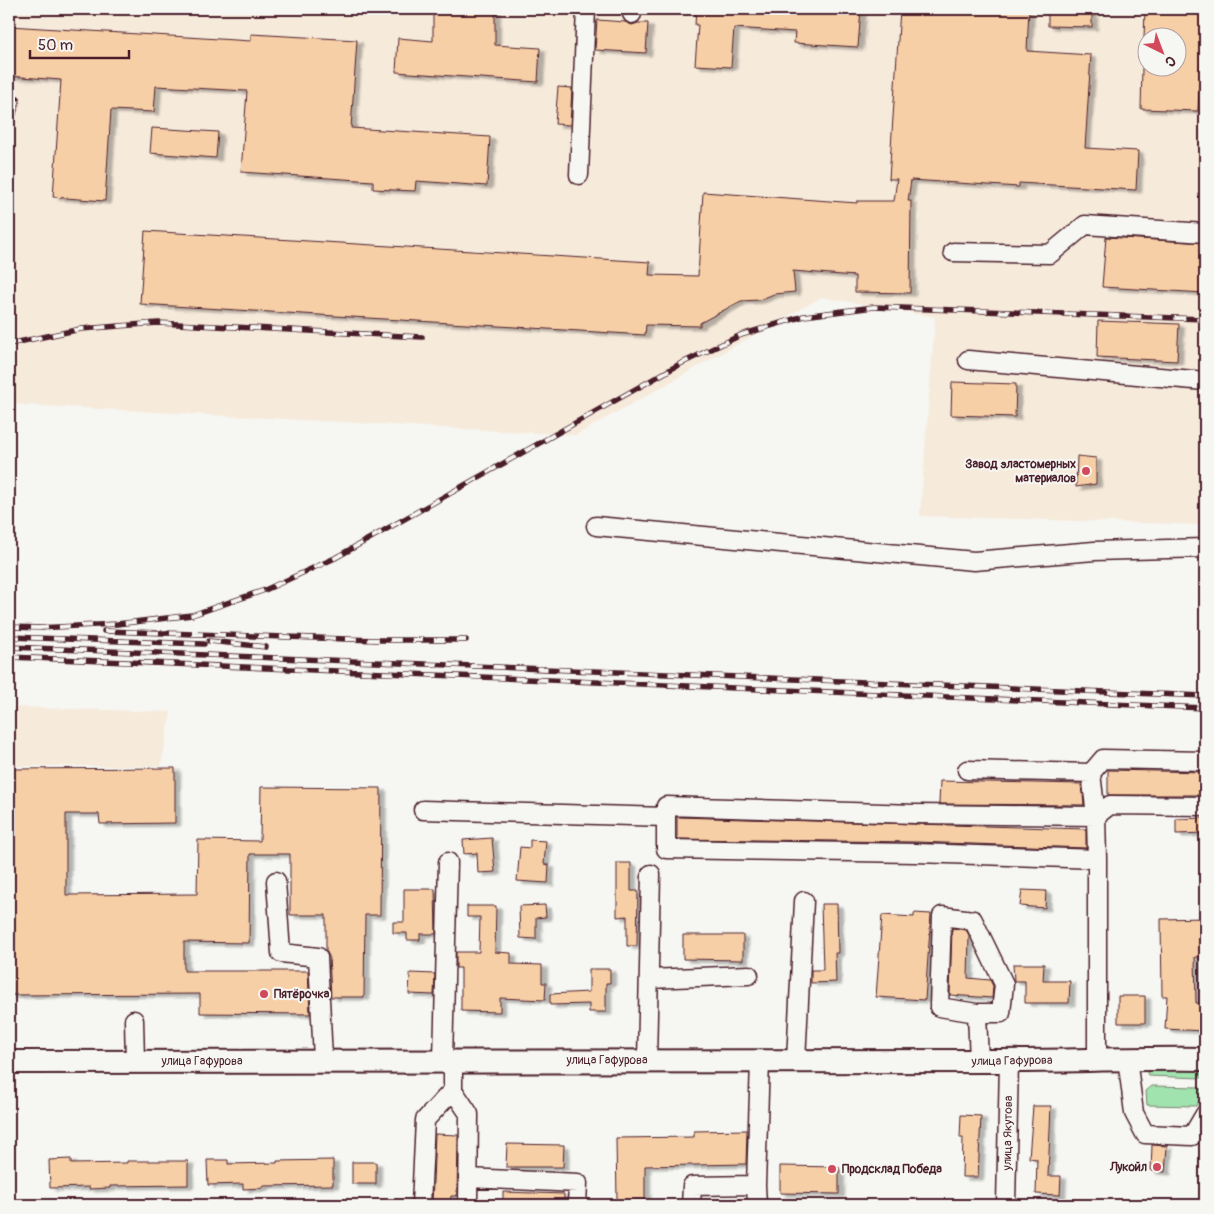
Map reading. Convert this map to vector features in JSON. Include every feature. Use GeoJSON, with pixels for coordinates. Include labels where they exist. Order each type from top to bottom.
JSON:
{"type":"FeatureCollection","features":[{"type":"Feature","properties":{"kind":"main road","name":"улица Гафурова"},"geometry":{"type":"LineString","coordinates":[[9,1062],[323,1060],[1009,1061],[1127,1058],[1205,1059]]}},
{"type":"Feature","properties":{"kind":"street"},"geometry":{"type":"LineString","coordinates":[[579,175],[586,9]]}},
{"type":"Feature","properties":{"kind":"street"},"geometry":{"type":"LineString","coordinates":[[953,252],[1050,254],[1085,225],[1205,232]]}},
{"type":"Feature","properties":{"kind":"street"},"geometry":{"type":"LineString","coordinates":[[968,360],[1205,381]]}},
{"type":"Feature","properties":{"kind":"street"},"geometry":{"type":"LineString","coordinates":[[596,526],[974,561],[1094,551],[1205,548]]}},
{"type":"Feature","properties":{"kind":"street"},"geometry":{"type":"LineString","coordinates":[[1097,1059],[1097,859],[1096,816],[1091,773],[1103,759],[1205,761]]}},
{"type":"Feature","properties":{"kind":"street"},"geometry":{"type":"LineString","coordinates":[[967,770],[1091,773]]}},
{"type":"Feature","properties":{"kind":"street"},"geometry":{"type":"LineString","coordinates":[[1097,859],[906,853],[666,849],[666,806],[915,814],[1096,816],[1110,805],[1205,806]]}},
{"type":"Feature","properties":{"kind":"street"},"geometry":{"type":"LineString","coordinates":[[423,810],[666,816]]}},
{"type":"Feature","properties":{"kind":"street"},"geometry":{"type":"LineString","coordinates":[[448,862],[448,1060],[453,1090],[468,1114],[468,1205]]}},
{"type":"Feature","properties":{"kind":"street"},"geometry":{"type":"LineString","coordinates":[[647,1061],[650,874]]}},
{"type":"Feature","properties":{"kind":"street"},"geometry":{"type":"LineString","coordinates":[[276,881],[281,953],[318,957],[323,1060]]}},
{"type":"Feature","properties":{"kind":"street"},"geometry":{"type":"LineString","coordinates":[[796,1061],[804,902]]}},
{"type":"Feature","properties":{"kind":"street"},"geometry":{"type":"LineString","coordinates":[[942,916],[973,920],[1004,984],[1001,1013],[977,1013],[939,1007],[942,916]]}},
{"type":"Feature","properties":{"kind":"street"},"geometry":{"type":"LineString","coordinates":[[649,979],[749,975]]}},
{"type":"Feature","properties":{"kind":"street"},"geometry":{"type":"LineString","coordinates":[[977,1013],[979,1061]]}},
{"type":"Feature","properties":{"kind":"street"},"geometry":{"type":"LineString","coordinates":[[134,1020],[134,1061]]}},
{"type":"Feature","properties":{"kind":"street"},"geometry":{"type":"LineString","coordinates":[[1127,1058],[1134,1113],[1145,1134],[1192,1136],[1205,1114]]}},
{"type":"Feature","properties":{"kind":"street"},"geometry":{"type":"LineString","coordinates":[[757,1205],[760,1061]]}},
{"type":"Feature","properties":{"kind":"street","name":"улица Якутова"},"geometry":{"type":"LineString","coordinates":[[1006,1205],[1009,1061]]}},
{"type":"Feature","properties":{"kind":"street"},"geometry":{"type":"LineString","coordinates":[[420,1205],[425,1120],[453,1090]]}},
{"type":"Feature","properties":{"kind":"street"},"geometry":{"type":"LineString","coordinates":[[468,1178],[578,1183],[577,1205]]}},
{"type":"Feature","properties":{"kind":"street"},"geometry":{"type":"LineString","coordinates":[[692,1205],[692,1186],[756,1185]]}},
{"type":"Feature","properties":{"kind":"shaded area"},"geometry":{"type":"Polygon","coordinates":[[[9,9],[1205,9],[1205,525],[920,516],[935,317],[822,297],[576,435],[9,404],[9,9]]]}},
{"type":"Feature","properties":{"kind":"shaded area"},"geometry":{"type":"Polygon","coordinates":[[[9,707],[171,712],[161,766],[9,766],[9,707]]]}},
{"type":"Feature","properties":{"kind":"green space"},"geometry":{"type":"Polygon","coordinates":[[[1146,1069],[1205,1071],[1201,1078],[1148,1076],[1146,1069]]]}},
{"type":"Feature","properties":{"kind":"green space"},"geometry":{"type":"Polygon","coordinates":[[[1152,1086],[1199,1087],[1203,1093],[1196,1106],[1147,1105],[1146,1091],[1152,1086]]]}},
{"type":"Feature","properties":{"kind":"building"},"geometry":{"type":"Polygon","coordinates":[[[433,9],[495,9],[495,45],[540,48],[538,82],[396,72],[398,38],[433,41],[433,9]]]}},
{"type":"Feature","properties":{"kind":"building"},"geometry":{"type":"Polygon","coordinates":[[[696,9],[803,9],[841,12],[842,9],[861,9],[858,47],[794,43],[795,32],[734,28],[731,67],[695,65],[698,25],[695,25],[696,9]]]}},
{"type":"Feature","properties":{"kind":"building"},"geometry":{"type":"Polygon","coordinates":[[[900,9],[1029,9],[1027,51],[1091,55],[1085,148],[1138,151],[1136,190],[1019,183],[1019,187],[911,180],[908,201],[911,201],[910,293],[855,292],[855,276],[793,271],[795,292],[774,294],[759,300],[741,301],[700,323],[700,326],[646,325],[645,335],[140,304],[145,231],[650,262],[649,275],[698,276],[703,192],[857,203],[857,201],[894,201],[897,179],[889,179],[900,9]]]}},
{"type":"Feature","properties":{"kind":"building"},"geometry":{"type":"Polygon","coordinates":[[[1048,9],[1092,9],[1092,27],[1048,26],[1048,9]]]}},
{"type":"Feature","properties":{"kind":"building"},"geometry":{"type":"Polygon","coordinates":[[[1145,9],[1203,9],[1198,111],[1141,109],[1142,78],[1186,78],[1186,28],[1144,28],[1145,9]]]}},
{"type":"Feature","properties":{"kind":"building"},"geometry":{"type":"Polygon","coordinates":[[[597,20],[625,22],[632,25],[648,23],[646,53],[595,50],[597,20]]]}},
{"type":"Feature","properties":{"kind":"building"},"geometry":{"type":"Polygon","coordinates":[[[9,26],[251,41],[251,34],[357,40],[351,128],[490,137],[487,186],[416,181],[415,191],[373,189],[373,181],[241,172],[247,91],[156,86],[154,112],[111,110],[105,201],[53,197],[61,80],[9,76],[9,26]]]}},
{"type":"Feature","properties":{"kind":"building"},"geometry":{"type":"Polygon","coordinates":[[[558,87],[572,88],[570,125],[555,124],[558,87]]]}},
{"type":"Feature","properties":{"kind":"building"},"geometry":{"type":"Polygon","coordinates":[[[152,128],[218,132],[216,158],[150,153],[152,128]]]}},
{"type":"Feature","properties":{"kind":"building"},"geometry":{"type":"Polygon","coordinates":[[[1106,237],[1205,243],[1205,293],[1102,287],[1106,237]]]}},
{"type":"Feature","properties":{"kind":"building"},"geometry":{"type":"Polygon","coordinates":[[[1098,321],[1179,324],[1177,361],[1097,357],[1098,321]]]}},
{"type":"Feature","properties":{"kind":"building"},"geometry":{"type":"Polygon","coordinates":[[[952,382],[1016,384],[1015,417],[951,415],[952,382]]]}},
{"type":"Feature","properties":{"kind":"building","name":"Завод эластомерных материалов"},"geometry":{"type":"Polygon","coordinates":[[[1077,456],[1096,458],[1096,484],[1076,487],[1077,456]]]}},
{"type":"Feature","properties":{"kind":"building"},"geometry":{"type":"Polygon","coordinates":[[[175,768],[175,823],[100,824],[99,814],[66,814],[66,895],[197,894],[198,840],[260,841],[261,787],[381,788],[380,915],[365,915],[364,997],[331,997],[329,956],[326,951],[326,915],[290,915],[290,854],[250,854],[249,943],[184,942],[184,971],[308,971],[310,1014],[200,1013],[200,994],[9,995],[9,769],[175,768]]]}},
{"type":"Feature","properties":{"kind":"building"},"geometry":{"type":"Polygon","coordinates":[[[1108,770],[1205,772],[1205,795],[1108,795],[1108,770]]]}},
{"type":"Feature","properties":{"kind":"building"},"geometry":{"type":"Polygon","coordinates":[[[940,781],[1082,784],[1084,805],[939,804],[940,781]]]}},
{"type":"Feature","properties":{"kind":"building"},"geometry":{"type":"Polygon","coordinates":[[[677,817],[1086,829],[1086,848],[916,842],[677,839],[677,817]]]}},
{"type":"Feature","properties":{"kind":"building"},"geometry":{"type":"Polygon","coordinates":[[[1205,818],[1205,833],[1176,834],[1176,819],[1205,818]]]}},
{"type":"Feature","properties":{"kind":"building"},"geometry":{"type":"Polygon","coordinates":[[[492,838],[495,872],[478,873],[477,853],[464,854],[463,840],[492,838]]]}},
{"type":"Feature","properties":{"kind":"building"},"geometry":{"type":"Polygon","coordinates":[[[530,840],[546,841],[544,864],[549,865],[548,883],[517,881],[520,847],[530,848],[530,840]]]}},
{"type":"Feature","properties":{"kind":"building"},"geometry":{"type":"Polygon","coordinates":[[[617,863],[631,863],[631,891],[638,891],[637,946],[627,946],[627,916],[617,917],[617,863]]]}},
{"type":"Feature","properties":{"kind":"building"},"geometry":{"type":"Polygon","coordinates":[[[404,889],[435,889],[436,934],[420,934],[420,940],[407,940],[407,933],[393,933],[393,922],[404,922],[404,889]]]}},
{"type":"Feature","properties":{"kind":"building"},"geometry":{"type":"Polygon","coordinates":[[[1022,890],[1046,891],[1045,908],[1020,906],[1022,890]]]}},
{"type":"Feature","properties":{"kind":"building"},"geometry":{"type":"Polygon","coordinates":[[[821,904],[837,904],[838,953],[835,953],[836,982],[811,983],[811,970],[823,970],[821,904]]]}},
{"type":"Feature","properties":{"kind":"building"},"geometry":{"type":"Polygon","coordinates":[[[545,905],[546,917],[536,918],[536,939],[520,938],[519,906],[545,905]]]}},
{"type":"Feature","properties":{"kind":"building"},"geometry":{"type":"Polygon","coordinates":[[[467,906],[496,906],[495,952],[511,953],[511,964],[542,965],[542,983],[546,983],[545,1000],[500,998],[500,1012],[461,1011],[461,968],[456,968],[456,952],[479,952],[480,917],[467,917],[467,906]]]}},
{"type":"Feature","properties":{"kind":"building"},"geometry":{"type":"Polygon","coordinates":[[[914,913],[931,914],[925,1000],[876,997],[882,915],[914,917],[914,913]]]}},
{"type":"Feature","properties":{"kind":"building"},"geometry":{"type":"Polygon","coordinates":[[[1205,918],[1205,957],[1195,957],[1196,1003],[1205,1003],[1205,1031],[1165,1029],[1167,996],[1162,996],[1161,919],[1205,918]]]}},
{"type":"Feature","properties":{"kind":"building"},"geometry":{"type":"Polygon","coordinates":[[[952,928],[966,930],[969,935],[968,978],[990,980],[993,986],[992,998],[950,995],[952,928]]]}},
{"type":"Feature","properties":{"kind":"building"},"geometry":{"type":"Polygon","coordinates":[[[683,935],[743,935],[743,960],[683,959],[683,935]]]}},
{"type":"Feature","properties":{"kind":"building"},"geometry":{"type":"Polygon","coordinates":[[[1013,964],[1044,964],[1043,981],[1070,981],[1069,1003],[1025,1003],[1025,981],[1014,981],[1013,964]]]}},
{"type":"Feature","properties":{"kind":"building"},"geometry":{"type":"Polygon","coordinates":[[[589,969],[610,969],[610,983],[606,983],[606,1012],[589,1012],[589,1004],[550,1005],[550,994],[589,992],[589,969]]]}},
{"type":"Feature","properties":{"kind":"building"},"geometry":{"type":"Polygon","coordinates":[[[410,973],[435,974],[434,995],[409,994],[410,973]]]}},
{"type":"Feature","properties":{"kind":"building"},"geometry":{"type":"Polygon","coordinates":[[[1118,996],[1145,996],[1145,1023],[1118,1023],[1118,996]]]}},
{"type":"Feature","properties":{"kind":"building"},"geometry":{"type":"Polygon","coordinates":[[[1033,1106],[1051,1106],[1048,1176],[1061,1176],[1060,1195],[1036,1194],[1037,1159],[1029,1158],[1033,1106]]]}},
{"type":"Feature","properties":{"kind":"building"},"geometry":{"type":"Polygon","coordinates":[[[961,1115],[981,1116],[978,1177],[962,1177],[963,1138],[960,1138],[961,1115]]]}},
{"type":"Feature","properties":{"kind":"building"},"geometry":{"type":"Polygon","coordinates":[[[747,1130],[746,1164],[645,1166],[645,1200],[617,1201],[616,1138],[694,1137],[694,1131],[747,1130]]]}},
{"type":"Feature","properties":{"kind":"building"},"geometry":{"type":"Polygon","coordinates":[[[435,1134],[458,1135],[457,1196],[451,1196],[450,1205],[432,1205],[435,1134]]]}},
{"type":"Feature","properties":{"kind":"building"},"geometry":{"type":"Polygon","coordinates":[[[507,1144],[564,1145],[563,1167],[506,1167],[507,1144]]]}},
{"type":"Feature","properties":{"kind":"building"},"geometry":{"type":"Polygon","coordinates":[[[1152,1145],[1167,1146],[1165,1172],[1151,1171],[1152,1145]]]}},
{"type":"Feature","properties":{"kind":"building"},"geometry":{"type":"Polygon","coordinates":[[[71,1159],[71,1164],[127,1163],[127,1161],[188,1161],[188,1185],[110,1186],[110,1188],[89,1189],[89,1187],[50,1188],[49,1160],[71,1159]]]}},
{"type":"Feature","properties":{"kind":"building"},"geometry":{"type":"Polygon","coordinates":[[[207,1160],[228,1160],[228,1164],[333,1160],[333,1185],[263,1186],[263,1188],[243,1189],[243,1184],[208,1185],[207,1160]]]}},
{"type":"Feature","properties":{"kind":"building"},"geometry":{"type":"Polygon","coordinates":[[[352,1162],[376,1162],[376,1184],[352,1184],[352,1162]]]}},
{"type":"Feature","properties":{"kind":"building"},"geometry":{"type":"Polygon","coordinates":[[[780,1166],[839,1167],[839,1194],[780,1193],[780,1166]]]}},
{"type":"Feature","properties":{"kind":"building"},"geometry":{"type":"Polygon","coordinates":[[[503,1192],[564,1194],[564,1205],[503,1205],[503,1192]]]}},
{"type":"Feature","properties":{"kind":"railway"},"geometry":{"type":"LineString","coordinates":[[9,132],[18,99]]}},
{"type":"Feature","properties":{"kind":"railway"},"geometry":{"type":"LineString","coordinates":[[37,628],[117,624],[192,615],[265,590],[335,558],[680,364],[741,335],[804,316],[874,307],[1205,319]]}},
{"type":"Feature","properties":{"kind":"railway"},"geometry":{"type":"LineString","coordinates":[[9,344],[81,329],[158,323],[422,337]]}},
{"type":"Feature","properties":{"kind":"railway"},"geometry":{"type":"LineString","coordinates":[[9,627],[44,628]]}},
{"type":"Feature","properties":{"kind":"railway"},"geometry":{"type":"LineString","coordinates":[[104,631],[377,640],[466,640]]}},
{"type":"Feature","properties":{"kind":"railway"},"geometry":{"type":"LineString","coordinates":[[9,637],[204,644]]}},
{"type":"Feature","properties":{"kind":"railway"},"geometry":{"type":"LineString","coordinates":[[209,641],[266,647]]}},
{"type":"Feature","properties":{"kind":"railway"},"geometry":{"type":"LineString","coordinates":[[9,647],[1205,696]]}},
{"type":"Feature","properties":{"kind":"railway"},"geometry":{"type":"LineString","coordinates":[[9,657],[1205,708]]}},
{"type":"Feature","properties":{"kind":"place","name":"Завод эластомерных материалов"},"geometry":{"type":"Point","coordinates":[1086,471]}},
{"type":"Feature","properties":{"kind":"place","name":"Пятёрочка"},"geometry":{"type":"Point","coordinates":[264,994]}},
{"type":"Feature","properties":{"kind":"place","name":"Лукойл"},"geometry":{"type":"Point","coordinates":[1157,1167]}},
{"type":"Feature","properties":{"kind":"place","name":"Продсклад Победа"},"geometry":{"type":"Point","coordinates":[832,1169]}}]}
